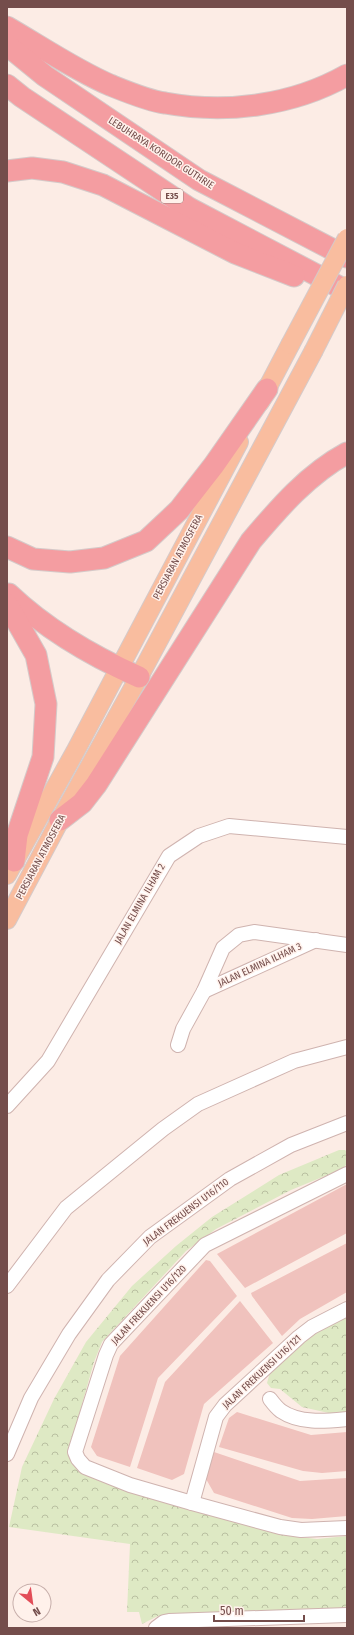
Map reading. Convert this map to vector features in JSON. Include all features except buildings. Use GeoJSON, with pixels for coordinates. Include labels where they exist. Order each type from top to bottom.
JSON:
{"type":"FeatureCollection","features":[{"type":"Feature","properties":{"kind":"highway"},"geometry":{"type":"LineString","coordinates":[[7,27],[94,78],[111,86],[163,103],[207,109],[261,105],[301,96],[347,76]]}},
{"type":"Feature","properties":{"kind":"highway","name":"LEBUHRAYA KORIDOR GUTHRIE"},"geometry":{"type":"LineString","coordinates":[[7,45],[45,76],[199,180],[347,257]]}},
{"type":"Feature","properties":{"kind":"highway","name":"E35"},"geometry":{"type":"LineString","coordinates":[[7,85],[22,97],[189,208],[347,291]]}},
{"type":"Feature","properties":{"kind":"highway"},"geometry":{"type":"LineString","coordinates":[[7,171],[32,168],[63,172],[103,185],[235,253],[347,296]]}},
{"type":"Feature","properties":{"kind":"highway"},"geometry":{"type":"LineString","coordinates":[[7,547],[33,559],[70,562],[104,558],[146,541],[179,510],[214,465],[267,389]]}},
{"type":"Feature","properties":{"kind":"highway"},"geometry":{"type":"LineString","coordinates":[[60,820],[82,803],[96,785],[251,541],[279,509],[308,481],[347,453]]}},
{"type":"Feature","properties":{"kind":"highway"},"geometry":{"type":"LineString","coordinates":[[7,593],[42,623],[81,648],[139,677]]}},
{"type":"Feature","properties":{"kind":"highway"},"geometry":{"type":"LineString","coordinates":[[7,604],[36,655],[46,704],[43,756],[17,835],[10,868]]}},
{"type":"Feature","properties":{"kind":"main road","name":"PERSIARAN ATMOSFERA"},"geometry":{"type":"LineString","coordinates":[[10,868],[76,750],[347,238]]}},
{"type":"Feature","properties":{"kind":"main road","name":"PERSIARAN ATMOSFERA"},"geometry":{"type":"LineString","coordinates":[[7,920],[139,677],[313,352],[347,285]]}},
{"type":"Feature","properties":{"kind":"street","name":"JALAN ELMINA ILHAM 2"},"geometry":{"type":"LineString","coordinates":[[7,1106],[48,1062],[169,856],[199,836],[229,826],[347,837]]}},
{"type":"Feature","properties":{"kind":"street","name":"JALAN ELMINA ILHAM 3"},"geometry":{"type":"LineString","coordinates":[[178,1045],[183,1029],[204,991],[223,948],[239,935],[254,932],[347,945]]}},
{"type":"Feature","properties":{"kind":"street","name":"JALAN ELMINA ILHAM 3"},"geometry":{"type":"LineString","coordinates":[[204,991],[316,940]]}},
{"type":"Feature","properties":{"kind":"street"},"geometry":{"type":"LineString","coordinates":[[7,1286],[66,1208],[163,1129],[198,1104],[294,1061],[347,1047]]}},
{"type":"Feature","properties":{"kind":"street","name":"JALAN FREKUENSI U16/110"},"geometry":{"type":"LineString","coordinates":[[7,1454],[32,1398],[69,1334],[108,1280],[150,1237],[230,1178],[291,1145],[347,1123]]}},
{"type":"Feature","properties":{"kind":"street","name":"JALAN FREKUENSI U16/120"},"geometry":{"type":"LineString","coordinates":[[347,1174],[205,1245],[111,1344],[106,1355],[76,1452],[78,1458],[85,1467],[130,1485],[192,1503],[280,1527],[301,1530],[347,1528]]}},
{"type":"Feature","properties":{"kind":"street","name":"JALAN FREKUENSI U16/121"},"geometry":{"type":"LineString","coordinates":[[192,1503],[216,1417],[225,1405],[299,1337],[312,1327],[347,1309]]}},
{"type":"Feature","properties":{"kind":"street"},"geometry":{"type":"LineString","coordinates":[[270,1399],[281,1411],[294,1416],[316,1421],[347,1419]]}},
{"type":"Feature","properties":{"kind":"street"},"geometry":{"type":"LineString","coordinates":[[156,1628],[164,1622],[169,1621],[344,1620]]}},
{"type":"Feature","properties":{"kind":"green space"},"geometry":{"type":"Polygon","coordinates":[[[339,1150],[345,1150],[347,1152],[347,1164],[342,1169],[291,1190],[216,1229],[186,1251],[102,1342],[94,1362],[69,1450],[71,1459],[201,1509],[291,1536],[317,1539],[347,1536],[347,1610],[158,1616],[142,1624],[139,1612],[127,1612],[130,1544],[9,1527],[22,1467],[54,1399],[86,1342],[132,1286],[176,1246],[212,1217],[279,1175],[339,1150]]]}},
{"type":"Feature","properties":{"kind":"green space"},"geometry":{"type":"Polygon","coordinates":[[[347,1315],[347,1413],[333,1414],[302,1407],[280,1389],[271,1388],[267,1383],[270,1372],[310,1335],[347,1315]]]}}]}
